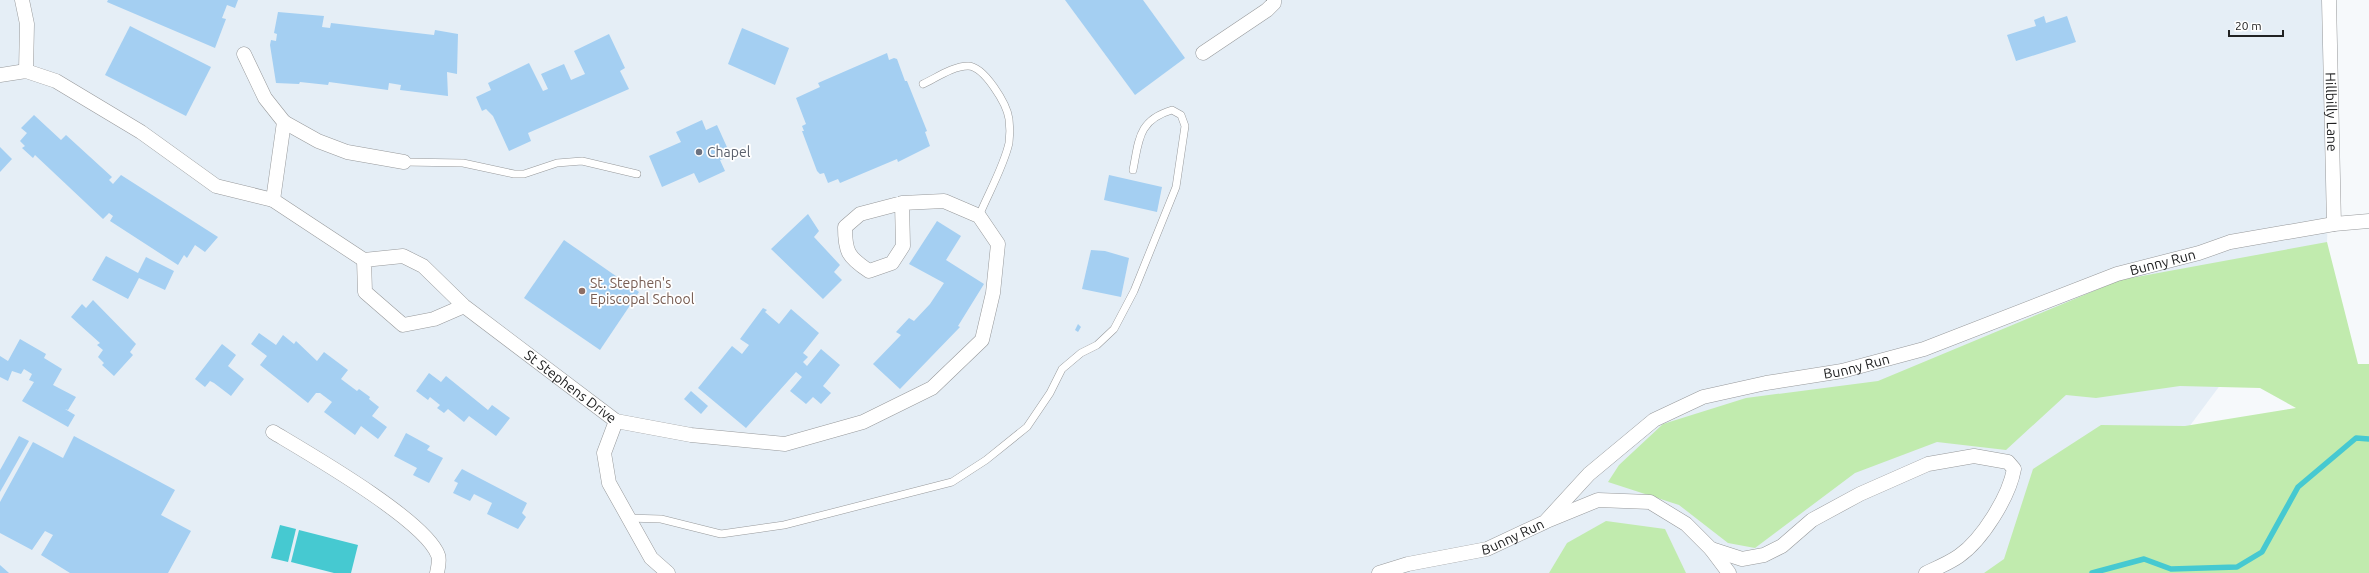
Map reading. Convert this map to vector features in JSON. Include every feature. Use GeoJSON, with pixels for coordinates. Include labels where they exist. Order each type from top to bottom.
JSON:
{"type":"FeatureCollection","features":[{"type":"Feature","properties":{"kind":"street"},"geometry":{"type":"LineString","coordinates":[[22,0],[27,24],[26,71]]}},
{"type":"Feature","properties":{"kind":"street"},"geometry":{"type":"LineString","coordinates":[[1203,53],[1267,10],[1274,3],[1274,0]]}},
{"type":"Feature","properties":{"kind":"street","name":"Hillbilly Lane"},"geometry":{"type":"LineString","coordinates":[[2329,0],[2334,224]]}},
{"type":"Feature","properties":{"kind":"street"},"geometry":{"type":"LineString","coordinates":[[244,54],[265,98],[284,122],[318,141],[347,152],[404,162]]}},
{"type":"Feature","properties":{"kind":"street"},"geometry":{"type":"LineString","coordinates":[[0,75],[26,71],[63,84],[141,132],[216,186],[273,200],[364,260],[364,292],[403,325],[434,319],[464,306]]}},
{"type":"Feature","properties":{"kind":"street"},"geometry":{"type":"LineString","coordinates":[[273,200],[284,122]]}},
{"type":"Feature","properties":{"kind":"street"},"geometry":{"type":"LineString","coordinates":[[616,421],[691,435],[785,444],[863,422],[932,388],[982,340],[993,293],[998,244],[979,216],[944,201],[902,203],[860,214],[845,227],[845,244],[851,259],[869,270],[892,264],[903,246],[902,203]]}},
{"type":"Feature","properties":{"kind":"street","name":"Bunny Run"},"geometry":{"type":"LineString","coordinates":[[1379,573],[1408,564],[1487,549],[1545,522],[1589,474],[1654,420],[1703,397],[1842,370],[1924,349],[2116,274],[2199,253],[2230,242],[2334,224],[2369,221]]}},
{"type":"Feature","properties":{"kind":"street","name":"St Stephens Drive"},"geometry":{"type":"LineString","coordinates":[[364,260],[403,256],[423,266],[464,306],[616,421],[604,453],[609,483],[627,518],[652,558],[668,573]]}},
{"type":"Feature","properties":{"kind":"street"},"geometry":{"type":"LineString","coordinates":[[273,432],[338,471],[426,537],[439,556],[437,573]]}},
{"type":"Feature","properties":{"kind":"street"},"geometry":{"type":"LineString","coordinates":[[1711,549],[1742,559],[1764,555],[1782,546],[1812,520],[1860,494],[1928,464],[1974,456],[2008,462],[2014,469],[2011,484],[1990,524],[1960,556],[1926,573]]}},
{"type":"Feature","properties":{"kind":"street"},"geometry":{"type":"LineString","coordinates":[[1545,522],[1598,500],[1650,502],[1686,524],[1711,549],[1729,573]]}},
{"type":"Feature","properties":{"kind":"lane"},"geometry":{"type":"LineString","coordinates":[[923,84],[956,68],[968,66],[976,68],[985,75],[1002,99],[1009,118],[1009,143],[979,216]]}},
{"type":"Feature","properties":{"kind":"lane"},"geometry":{"type":"LineString","coordinates":[[627,518],[661,519],[721,534],[784,525],[952,482],[986,460],[1027,427],[1050,394],[1062,369],[1081,353],[1097,345],[1114,329],[1134,291],[1176,188],[1185,126],[1181,115],[1172,110],[1160,113],[1145,125],[1140,133],[1133,170]]}},
{"type":"Feature","properties":{"kind":"lane"},"geometry":{"type":"LineString","coordinates":[[404,162],[463,162],[514,174],[524,174],[556,163],[582,161],[637,174]]}},
{"type":"Feature","properties":{"kind":"shaded area","name":"St. Stephen's Episcopal School"},"geometry":{"type":"Polygon","coordinates":[[[0,0],[2336,0],[2327,242],[2080,573],[0,573],[0,0]]]}},
{"type":"Feature","properties":{"kind":"green space"},"geometry":{"type":"Polygon","coordinates":[[[2327,242],[2358,364],[2369,364],[2369,573],[1984,573],[2004,559],[2033,469],[2101,425],[2185,426],[2296,408],[2260,388],[2180,386],[2096,398],[2066,395],[2006,450],[1937,442],[1855,473],[1755,548],[1728,543],[1679,505],[1608,482],[1619,465],[1663,424],[1746,398],[1878,381],[2120,280],[2327,242]]]}},
{"type":"Feature","properties":{"kind":"green space"},"geometry":{"type":"Polygon","coordinates":[[[1606,521],[1665,529],[1686,573],[1549,573],[1567,543],[1606,521]]]}},
{"type":"Feature","properties":{"kind":"water"},"geometry":{"type":"Polygon","coordinates":[[[280,525],[296,529],[288,562],[271,558],[280,525]]]}},
{"type":"Feature","properties":{"kind":"water"},"geometry":{"type":"Polygon","coordinates":[[[299,530],[358,545],[351,573],[334,573],[291,562],[299,530]]]}},
{"type":"Feature","properties":{"kind":"building"},"geometry":{"type":"Polygon","coordinates":[[[108,0],[238,0],[235,8],[227,5],[222,18],[226,19],[215,48],[107,2],[108,0]]]}},
{"type":"Feature","properties":{"kind":"building"},"geometry":{"type":"Polygon","coordinates":[[[1065,0],[1143,0],[1185,58],[1135,95],[1065,0]]]}},
{"type":"Feature","properties":{"kind":"building"},"geometry":{"type":"Polygon","coordinates":[[[278,12],[324,16],[322,27],[330,28],[331,23],[434,35],[435,30],[458,34],[457,74],[447,72],[448,96],[400,90],[401,85],[389,83],[388,90],[329,82],[328,85],[300,82],[299,84],[276,83],[270,45],[271,40],[276,41],[277,34],[274,33],[278,12]]]}},
{"type":"Feature","properties":{"kind":"building"},"geometry":{"type":"Polygon","coordinates":[[[2044,16],[2046,23],[2067,16],[2076,42],[2016,61],[2007,35],[2036,26],[2034,20],[2044,16]]]}},
{"type":"Feature","properties":{"kind":"building"},"geometry":{"type":"Polygon","coordinates":[[[130,26],[211,67],[186,116],[105,75],[130,26]]]}},
{"type":"Feature","properties":{"kind":"building"},"geometry":{"type":"Polygon","coordinates":[[[742,28],[789,48],[775,85],[728,64],[742,28]]]}},
{"type":"Feature","properties":{"kind":"building"},"geometry":{"type":"Polygon","coordinates":[[[609,34],[625,68],[620,71],[629,89],[528,133],[531,141],[509,151],[493,116],[486,109],[482,111],[476,97],[491,90],[488,83],[529,63],[543,91],[548,89],[541,74],[564,64],[571,80],[585,74],[574,51],[609,34]]]}},
{"type":"Feature","properties":{"kind":"building"},"geometry":{"type":"Polygon","coordinates":[[[887,53],[889,60],[894,58],[897,59],[927,131],[925,132],[930,146],[898,162],[897,159],[840,183],[838,179],[828,183],[824,173],[820,174],[817,171],[802,131],[804,131],[802,126],[806,124],[796,98],[820,87],[818,83],[887,53]]]}},
{"type":"Feature","properties":{"kind":"building"},"geometry":{"type":"Polygon","coordinates":[[[34,115],[61,140],[66,135],[112,177],[109,180],[113,184],[121,175],[218,237],[205,252],[195,245],[187,258],[184,255],[178,265],[110,221],[113,216],[109,213],[103,219],[35,155],[33,158],[22,148],[25,146],[20,141],[27,133],[21,128],[34,115]]]}},
{"type":"Feature","properties":{"kind":"building"},"geometry":{"type":"Polygon","coordinates":[[[702,120],[706,130],[717,125],[731,156],[720,160],[725,171],[699,183],[694,173],[662,187],[649,156],[681,142],[676,132],[702,120]]]}},
{"type":"Feature","properties":{"kind":"building"},"geometry":{"type":"Polygon","coordinates":[[[0,147],[12,159],[0,172],[0,147]]]}},
{"type":"Feature","properties":{"kind":"building"},"geometry":{"type":"Polygon","coordinates":[[[1109,175],[1162,187],[1157,212],[1104,200],[1109,175]]]}},
{"type":"Feature","properties":{"kind":"building"},"geometry":{"type":"Polygon","coordinates":[[[808,214],[819,231],[814,237],[840,265],[834,272],[842,280],[823,299],[771,249],[808,214]]]}},
{"type":"Feature","properties":{"kind":"building"},"geometry":{"type":"Polygon","coordinates":[[[937,221],[961,236],[946,260],[984,284],[958,326],[960,327],[900,389],[873,364],[901,335],[896,332],[909,318],[914,321],[930,304],[944,283],[909,264],[937,221]]]}},
{"type":"Feature","properties":{"kind":"building"},"geometry":{"type":"Polygon","coordinates":[[[564,240],[639,292],[600,350],[524,298],[564,240]]]}},
{"type":"Feature","properties":{"kind":"building"},"geometry":{"type":"Polygon","coordinates":[[[1091,250],[1105,251],[1129,258],[1121,297],[1082,289],[1091,250]]]}},
{"type":"Feature","properties":{"kind":"building"},"geometry":{"type":"Polygon","coordinates":[[[106,256],[138,273],[146,257],[174,271],[165,290],[139,278],[128,299],[92,280],[106,256]]]}},
{"type":"Feature","properties":{"kind":"building"},"geometry":{"type":"Polygon","coordinates":[[[93,300],[136,344],[130,352],[133,355],[114,376],[102,365],[104,363],[98,357],[103,350],[97,345],[100,343],[71,317],[82,304],[86,308],[93,300]]]}},
{"type":"Feature","properties":{"kind":"building"},"geometry":{"type":"Polygon","coordinates":[[[763,308],[767,310],[765,312],[779,324],[791,309],[819,333],[803,353],[808,357],[803,362],[807,366],[821,349],[840,365],[823,386],[831,393],[821,404],[813,397],[806,404],[790,391],[802,377],[796,372],[746,428],[698,388],[732,346],[742,354],[749,345],[740,339],[763,308]]]}},
{"type":"Feature","properties":{"kind":"building"},"geometry":{"type":"Polygon","coordinates":[[[1078,324],[1081,327],[1078,332],[1075,330],[1078,324]]]}},
{"type":"Feature","properties":{"kind":"building"},"geometry":{"type":"Polygon","coordinates":[[[259,333],[276,345],[283,335],[294,344],[296,341],[317,361],[324,352],[348,370],[341,379],[357,391],[359,389],[370,397],[369,399],[379,407],[372,416],[387,427],[378,439],[361,426],[355,435],[324,412],[332,402],[320,393],[316,393],[308,403],[260,365],[267,356],[251,344],[259,333]]]}},
{"type":"Feature","properties":{"kind":"building"},"geometry":{"type":"Polygon","coordinates":[[[20,339],[46,354],[44,358],[62,369],[53,385],[76,397],[68,410],[65,409],[75,415],[68,427],[22,401],[34,382],[29,380],[32,374],[24,369],[21,374],[12,371],[8,381],[0,377],[0,356],[8,361],[20,339]]]}},
{"type":"Feature","properties":{"kind":"building"},"geometry":{"type":"Polygon","coordinates":[[[222,344],[236,355],[228,366],[244,379],[231,396],[210,381],[205,387],[195,379],[222,344]]]}},
{"type":"Feature","properties":{"kind":"building"},"geometry":{"type":"Polygon","coordinates":[[[429,373],[441,382],[446,376],[488,410],[492,405],[510,418],[496,436],[469,416],[464,422],[448,409],[444,413],[437,408],[440,405],[430,397],[428,400],[416,391],[429,373]]]}},
{"type":"Feature","properties":{"kind":"building"},"geometry":{"type":"Polygon","coordinates":[[[691,391],[708,406],[701,414],[684,399],[691,391]]]}},
{"type":"Feature","properties":{"kind":"building"},"geometry":{"type":"Polygon","coordinates":[[[406,433],[430,446],[427,450],[443,458],[429,483],[413,475],[417,468],[394,456],[406,433]]]}},
{"type":"Feature","properties":{"kind":"building"},"geometry":{"type":"Polygon","coordinates":[[[19,436],[29,441],[0,492],[0,470],[19,436]]]}},
{"type":"Feature","properties":{"kind":"building"},"geometry":{"type":"Polygon","coordinates":[[[74,436],[175,490],[161,515],[191,531],[168,573],[70,573],[41,555],[53,535],[45,531],[32,550],[0,533],[0,502],[33,442],[63,458],[74,436]]]}},
{"type":"Feature","properties":{"kind":"building"},"geometry":{"type":"Polygon","coordinates":[[[462,469],[527,503],[522,513],[526,517],[518,529],[487,514],[492,503],[474,494],[470,501],[453,493],[458,483],[454,481],[462,469]]]}},
{"type":"Feature","properties":{"kind":"building"},"geometry":{"type":"Polygon","coordinates":[[[0,565],[9,573],[0,573],[0,565]]]}},
{"type":"Feature","properties":{"kind":"waterway"},"geometry":{"type":"LineString","coordinates":[[2092,573],[2144,559],[2171,569],[2237,567],[2262,552],[2298,487],[2356,438],[2369,439]]}},
{"type":"Feature","properties":{"kind":"place","name":"Chapel"},"geometry":{"type":"Point","coordinates":[699,152]}},
{"type":"Feature","properties":{"kind":"place","name":"St. Stephen's Episcopal School"},"geometry":{"type":"Point","coordinates":[582,291]}}]}
